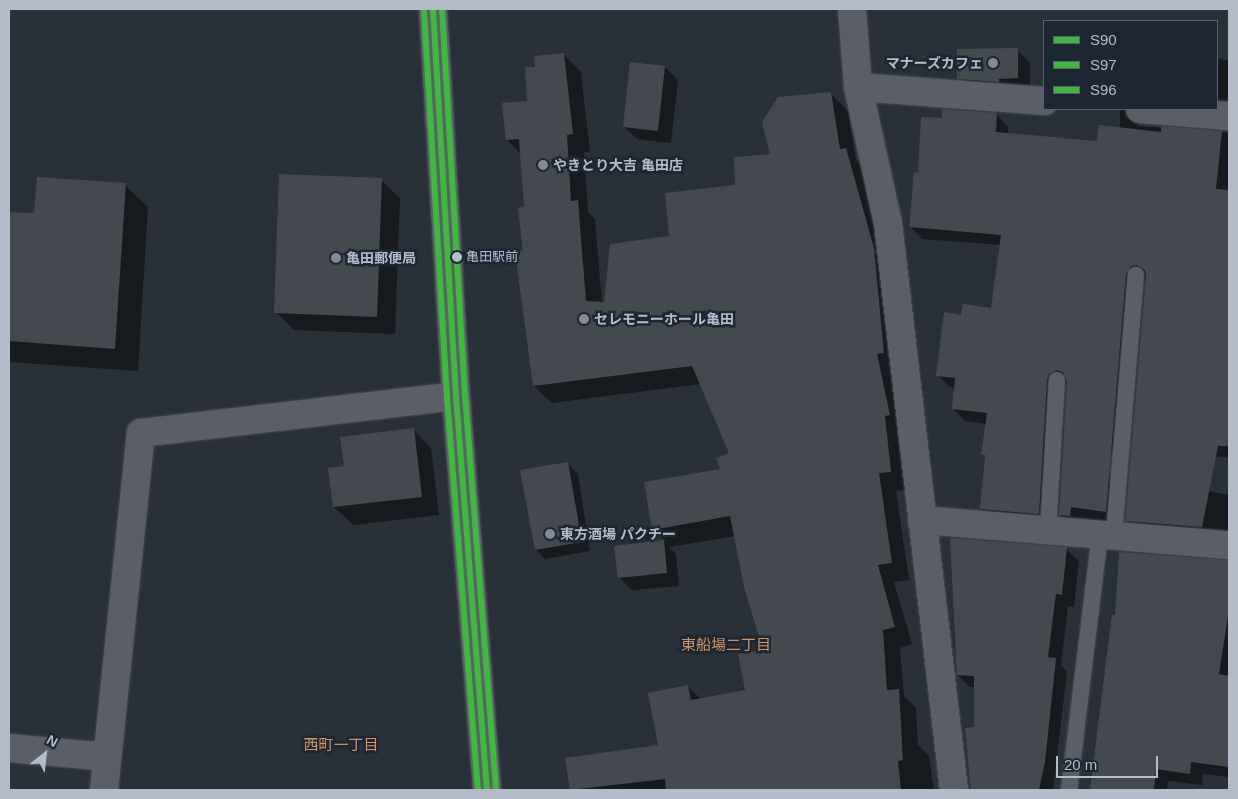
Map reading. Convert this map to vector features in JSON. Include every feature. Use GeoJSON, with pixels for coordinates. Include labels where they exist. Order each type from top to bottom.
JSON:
{"type":"FeatureCollection","features":[{"type":"Feature","properties":{"kind":"main road"},"geometry":{"type":"LineString","coordinates":[[433,9],[456,396],[487,790]]}},
{"type":"Feature","properties":{"kind":"street"},"geometry":{"type":"LineString","coordinates":[[852,9],[858,87],[888,223],[954,790]]}},
{"type":"Feature","properties":{"kind":"street"},"geometry":{"type":"LineString","coordinates":[[858,87],[1043,101]]}},
{"type":"Feature","properties":{"kind":"street"},"geometry":{"type":"LineString","coordinates":[[1153,110],[1229,116]]}},
{"type":"Feature","properties":{"kind":"street"},"geometry":{"type":"LineString","coordinates":[[104,790],[141,433],[456,396]]}},
{"type":"Feature","properties":{"kind":"street"},"geometry":{"type":"LineString","coordinates":[[922,520],[1229,545]]}},
{"type":"Feature","properties":{"kind":"street"},"geometry":{"type":"LineString","coordinates":[[9,748],[107,757]]}},
{"type":"Feature","properties":{"kind":"lane"},"geometry":{"type":"LineString","coordinates":[[1069,790],[1107,535],[1136,275]]}},
{"type":"Feature","properties":{"kind":"lane"},"geometry":{"type":"LineString","coordinates":[[1048,530],[1057,380]]}},
{"type":"Feature","properties":{"kind":"building"},"geometry":{"type":"Polygon","coordinates":[[[1018,48],[1018,78],[999,79],[999,82],[957,79],[957,49],[1018,48]]]}},
{"type":"Feature","properties":{"kind":"building"},"geometry":{"type":"Polygon","coordinates":[[[564,53],[573,134],[567,135],[571,201],[578,200],[586,301],[604,302],[610,244],[669,236],[665,193],[735,185],[734,157],[770,154],[762,122],[778,97],[831,92],[840,149],[846,148],[874,248],[884,353],[877,354],[890,415],[885,416],[891,472],[879,473],[892,563],[878,565],[895,627],[883,630],[887,690],[899,689],[903,760],[898,761],[901,790],[666,790],[665,779],[570,790],[565,758],[658,745],[648,693],[688,685],[691,700],[745,690],[738,654],[763,650],[744,587],[730,516],[652,530],[644,482],[720,469],[716,458],[729,453],[692,366],[533,386],[515,252],[523,251],[518,208],[524,207],[519,139],[506,140],[502,103],[527,101],[525,67],[535,67],[534,56],[564,53]]]}},
{"type":"Feature","properties":{"kind":"building"},"geometry":{"type":"Polygon","coordinates":[[[630,62],[665,66],[658,131],[623,127],[630,62]]]}},
{"type":"Feature","properties":{"kind":"building"},"geometry":{"type":"Polygon","coordinates":[[[942,109],[997,113],[996,132],[1097,141],[1099,125],[1161,132],[1161,126],[1222,131],[1216,189],[1229,190],[1229,446],[1218,446],[1202,527],[1125,521],[1146,276],[1145,270],[1137,265],[1131,266],[1126,274],[1106,512],[1071,507],[1070,516],[1059,515],[1067,381],[1063,372],[1057,370],[1049,374],[1047,379],[1039,514],[980,509],[985,455],[981,455],[987,413],[952,409],[955,378],[936,376],[944,312],[961,315],[963,304],[991,308],[1001,235],[909,227],[914,172],[918,173],[921,117],[942,118],[942,109]]]}},
{"type":"Feature","properties":{"kind":"building"},"geometry":{"type":"Polygon","coordinates":[[[279,174],[382,178],[377,317],[274,313],[279,174]]]}},
{"type":"Feature","properties":{"kind":"building"},"geometry":{"type":"Polygon","coordinates":[[[37,177],[126,183],[115,349],[9,341],[9,212],[34,213],[37,177]]]}},
{"type":"Feature","properties":{"kind":"building"},"geometry":{"type":"Polygon","coordinates":[[[414,428],[422,497],[333,507],[328,468],[344,466],[340,437],[414,428]]]}},
{"type":"Feature","properties":{"kind":"building"},"geometry":{"type":"Polygon","coordinates":[[[568,462],[582,542],[535,550],[520,470],[568,462]]]}},
{"type":"Feature","properties":{"kind":"building"},"geometry":{"type":"Polygon","coordinates":[[[950,538],[1067,547],[1062,595],[1056,594],[1048,657],[1056,658],[1045,762],[1039,790],[971,790],[965,728],[974,727],[974,676],[957,675],[950,538]]]}},
{"type":"Feature","properties":{"kind":"building"},"geometry":{"type":"Polygon","coordinates":[[[664,540],[667,573],[618,578],[614,546],[664,540]]]}},
{"type":"Feature","properties":{"kind":"building"},"geometry":{"type":"Polygon","coordinates":[[[1119,552],[1229,560],[1229,610],[1219,674],[1229,676],[1229,767],[1191,762],[1190,774],[1156,769],[1154,790],[1090,790],[1112,615],[1115,615],[1119,552]]]}},
{"type":"Feature","properties":{"kind":"transit line","name":"S90"},"geometry":{"type":"LineString","coordinates":[[433,9],[456,396],[487,790]]}},
{"type":"Feature","properties":{"kind":"transit line","name":"S96"},"geometry":{"type":"LineString","coordinates":[[442,9],[465,395],[496,789]]}},
{"type":"Feature","properties":{"kind":"transit line","name":"S97"},"geometry":{"type":"LineString","coordinates":[[424,10],[447,397],[478,790]]}},
{"type":"Feature","properties":{"kind":"place","name":"マナーズカフェ"},"geometry":{"type":"Point","coordinates":[993,63]}},
{"type":"Feature","properties":{"kind":"place","name":"やきとり大吉 亀田店"},"geometry":{"type":"Point","coordinates":[543,165]}},
{"type":"Feature","properties":{"kind":"place","name":"亀田駅前"},"geometry":{"type":"Point","coordinates":[457,257]}},
{"type":"Feature","properties":{"kind":"place","name":"亀田郵便局"},"geometry":{"type":"Point","coordinates":[336,258]}},
{"type":"Feature","properties":{"kind":"place","name":"セレモニーホール亀田"},"geometry":{"type":"Point","coordinates":[584,319]}},
{"type":"Feature","properties":{"kind":"place","name":"東方酒場 パクチー"},"geometry":{"type":"Point","coordinates":[550,534]}},
{"type":"Feature","properties":{"kind":"district","name":"東船場二丁目"},"geometry":{"type":"Point","coordinates":[726,645]}},
{"type":"Feature","properties":{"kind":"district","name":"西町一丁目"},"geometry":{"type":"Point","coordinates":[341,745]}}]}
